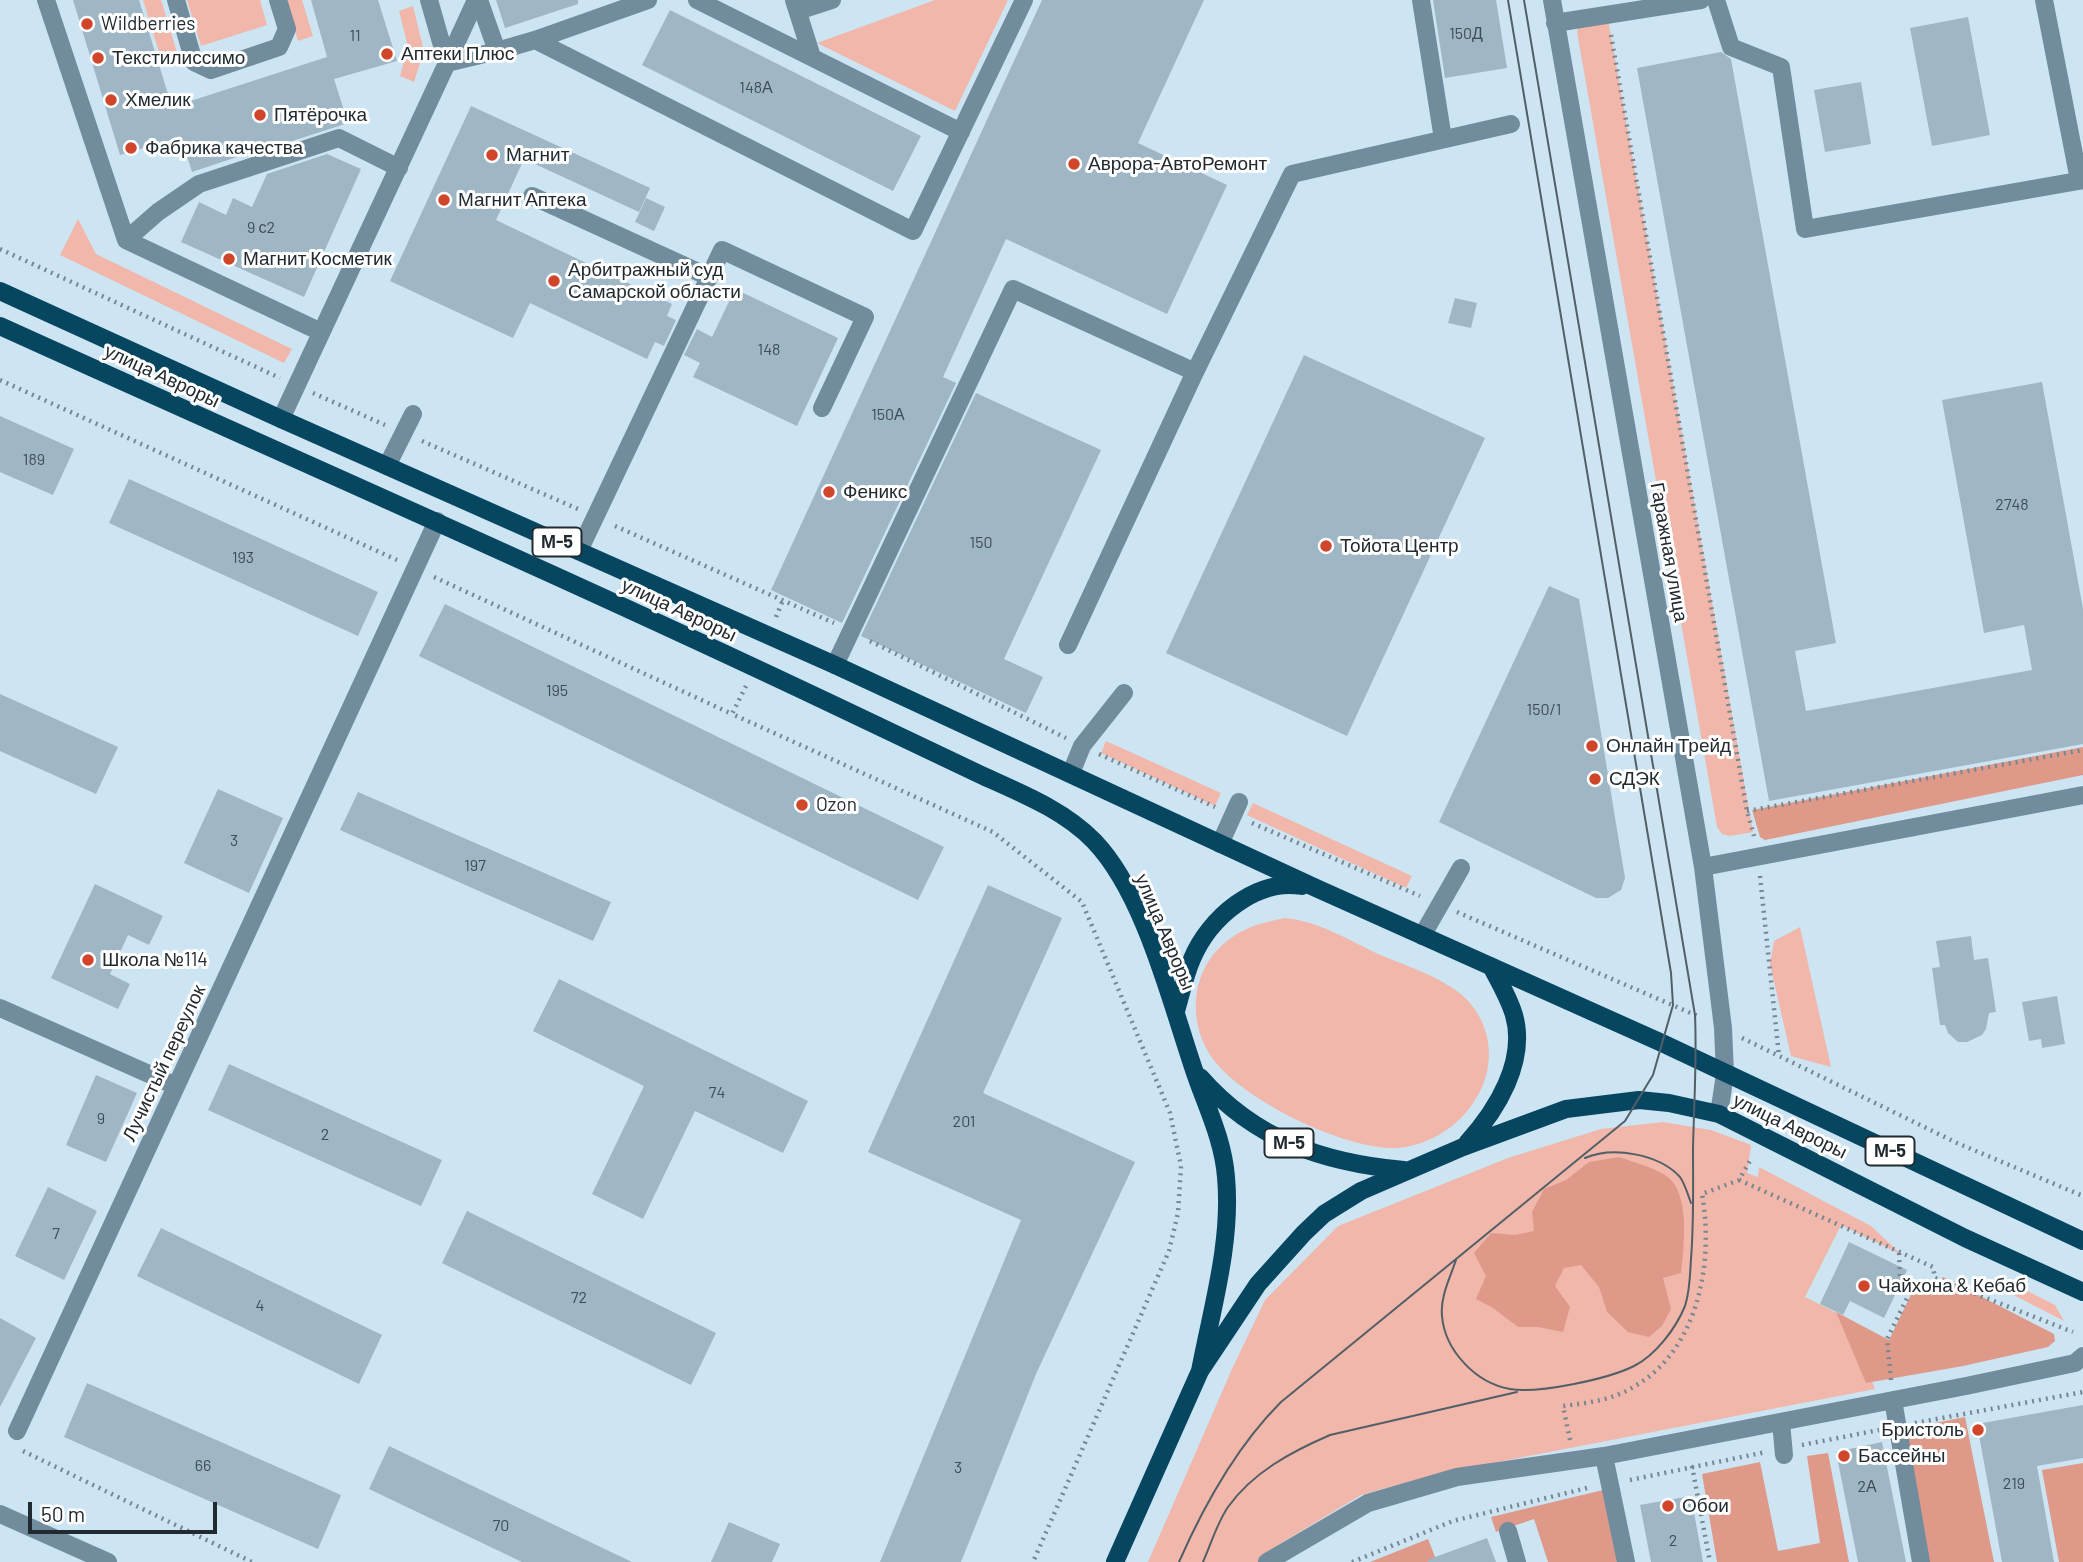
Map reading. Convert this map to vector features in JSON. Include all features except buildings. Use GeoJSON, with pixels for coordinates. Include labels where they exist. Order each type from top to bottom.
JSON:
{"type":"FeatureCollection","features":[{"type":"Feature","properties":{"kind":"main road","name":"улица Авроры"},"geometry":{"type":"LineString","coordinates":[[0,291],[835,665],[2083,1241]]}},
{"type":"Feature","properties":{"kind":"main road","name":"улица Авроры"},"geometry":{"type":"LineString","coordinates":[[0,326],[437,521],[1054,811],[1094,841],[1113,864],[1131,895],[1176,1011],[1193,1069],[1217,1096],[1242,1117],[1281,1139],[1335,1160],[1362,1167],[1407,1171],[1566,1109],[1639,1100],[1669,1103],[1719,1114],[1965,1238],[2083,1292]]}},
{"type":"Feature","properties":{"kind":"main road"},"geometry":{"type":"LineString","coordinates":[[1176,1011],[1191,960],[1200,943],[1227,911],[1259,891],[1276,886],[1293,884],[1316,888]]}},
{"type":"Feature","properties":{"kind":"main road"},"geometry":{"type":"LineString","coordinates":[[1464,1147],[1498,1101],[1514,1062],[1517,1038],[1514,1015],[1491,966]]}},
{"type":"Feature","properties":{"kind":"main road"},"geometry":{"type":"LineString","coordinates":[[1193,1069],[1221,1143],[1227,1211],[1224,1243],[1200,1371]]}},
{"type":"Feature","properties":{"kind":"main road"},"geometry":{"type":"LineString","coordinates":[[1115,1562],[1200,1371],[1258,1284],[1324,1214],[1361,1191],[1407,1171]]}},
{"type":"Feature","properties":{"kind":"street"},"geometry":{"type":"LineString","coordinates":[[46,0],[126,240],[321,332]]}},
{"type":"Feature","properties":{"kind":"street"},"geometry":{"type":"LineString","coordinates":[[176,0],[194,62],[211,70],[279,47],[287,29],[278,0]]}},
{"type":"Feature","properties":{"kind":"street"},"geometry":{"type":"LineString","coordinates":[[429,0],[447,63]]}},
{"type":"Feature","properties":{"kind":"street"},"geometry":{"type":"LineString","coordinates":[[281,419],[477,0]]}},
{"type":"Feature","properties":{"kind":"street"},"geometry":{"type":"LineString","coordinates":[[477,0],[497,51]]}},
{"type":"Feature","properties":{"kind":"street"},"geometry":{"type":"LineString","coordinates":[[447,63],[535,40],[648,0]]}},
{"type":"Feature","properties":{"kind":"street"},"geometry":{"type":"LineString","coordinates":[[697,0],[961,132]]}},
{"type":"Feature","properties":{"kind":"street"},"geometry":{"type":"LineString","coordinates":[[811,57],[796,6],[832,0]]}},
{"type":"Feature","properties":{"kind":"street"},"geometry":{"type":"LineString","coordinates":[[535,40],[913,231],[1024,0]]}},
{"type":"Feature","properties":{"kind":"street"},"geometry":{"type":"LineString","coordinates":[[1421,0],[1443,139]]}},
{"type":"Feature","properties":{"kind":"street","name":"Гаражная улица"},"geometry":{"type":"LineString","coordinates":[[1552,0],[1703,867],[1723,1028],[1725,1074],[1719,1114]]}},
{"type":"Feature","properties":{"kind":"street"},"geometry":{"type":"LineString","coordinates":[[1555,23],[1701,0]]}},
{"type":"Feature","properties":{"kind":"street"},"geometry":{"type":"LineString","coordinates":[[1716,0],[1731,47],[1781,67],[1805,229],[2081,180],[2044,0]]}},
{"type":"Feature","properties":{"kind":"street"},"geometry":{"type":"LineString","coordinates":[[1068,645],[1195,372],[1292,174],[1511,124]]}},
{"type":"Feature","properties":{"kind":"street"},"geometry":{"type":"LineString","coordinates":[[126,240],[158,212],[199,184],[339,138],[399,168]]}},
{"type":"Feature","properties":{"kind":"street"},"geometry":{"type":"LineString","coordinates":[[533,195],[709,277]]}},
{"type":"Feature","properties":{"kind":"street"},"geometry":{"type":"LineString","coordinates":[[579,551],[722,250],[864,317],[822,408]]}},
{"type":"Feature","properties":{"kind":"street"},"geometry":{"type":"LineString","coordinates":[[835,665],[1013,289],[1195,372]]}},
{"type":"Feature","properties":{"kind":"street"},"geometry":{"type":"LineString","coordinates":[[387,466],[412,414]]}},
{"type":"Feature","properties":{"kind":"street","name":"Лучистый переулок"},"geometry":{"type":"LineString","coordinates":[[15,1439],[437,521]]}},
{"type":"Feature","properties":{"kind":"street"},"geometry":{"type":"LineString","coordinates":[[1071,773],[1082,746],[1124,693]]}},
{"type":"Feature","properties":{"kind":"street"},"geometry":{"type":"LineString","coordinates":[[1703,867],[2083,795]]}},
{"type":"Feature","properties":{"kind":"street"},"geometry":{"type":"LineString","coordinates":[[1220,844],[1237,809]]}},
{"type":"Feature","properties":{"kind":"street"},"geometry":{"type":"LineString","coordinates":[[1422,936],[1461,868]]}},
{"type":"Feature","properties":{"kind":"street"},"geometry":{"type":"LineString","coordinates":[[0,1008],[176,1086]]}},
{"type":"Feature","properties":{"kind":"street"},"geometry":{"type":"LineString","coordinates":[[1267,1562],[1368,1503],[1457,1477],[1604,1456],[1893,1401],[2075,1363],[2083,1356]]}},
{"type":"Feature","properties":{"kind":"street"},"geometry":{"type":"LineString","coordinates":[[1893,1401],[1921,1562]]}},
{"type":"Feature","properties":{"kind":"street"},"geometry":{"type":"LineString","coordinates":[[1781,1422],[1783,1452]]}},
{"type":"Feature","properties":{"kind":"street"},"geometry":{"type":"LineString","coordinates":[[1604,1456],[1626,1562]]}},
{"type":"Feature","properties":{"kind":"street"},"geometry":{"type":"LineString","coordinates":[[0,1514],[108,1562]]}},
{"type":"Feature","properties":{"kind":"street"},"geometry":{"type":"LineString","coordinates":[[1508,1531],[1517,1562]]}},
{"type":"Feature","properties":{"kind":"path"},"geometry":{"type":"LineString","coordinates":[[1607,16],[1747,811],[1759,856],[1779,1056]]}},
{"type":"Feature","properties":{"kind":"path"},"geometry":{"type":"LineString","coordinates":[[0,249],[402,433],[783,600],[1082,746],[1237,809],[1441,905],[1723,1028],[1956,1143],[2083,1196]]}},
{"type":"Feature","properties":{"kind":"path"},"geometry":{"type":"LineString","coordinates":[[0,380],[993,832],[1083,902],[1170,1112],[1181,1166],[1178,1213],[1169,1251],[1034,1562]]}},
{"type":"Feature","properties":{"kind":"path"},"geometry":{"type":"LineString","coordinates":[[768,636],[783,600]]}},
{"type":"Feature","properties":{"kind":"path"},"geometry":{"type":"LineString","coordinates":[[732,714],[754,668]]}},
{"type":"Feature","properties":{"kind":"path"},"geometry":{"type":"LineString","coordinates":[[1747,811],[2083,750]]}},
{"type":"Feature","properties":{"kind":"path"},"geometry":{"type":"LineString","coordinates":[[1572,1448],[1563,1406],[1608,1398],[1635,1387],[1664,1366],[1685,1333],[1698,1294],[1705,1260],[1707,1221],[1702,1194],[1739,1180],[1751,1159]]}},
{"type":"Feature","properties":{"kind":"path"},"geometry":{"type":"LineString","coordinates":[[1739,1180],[1933,1267],[1935,1278],[2073,1332]]}},
{"type":"Feature","properties":{"kind":"path"},"geometry":{"type":"LineString","coordinates":[[1893,1401],[1887,1339],[1914,1284],[1900,1277],[1899,1252]]}},
{"type":"Feature","properties":{"kind":"path"},"geometry":{"type":"LineString","coordinates":[[1352,1562],[1453,1521],[1565,1493],[1692,1466],[1783,1452],[1896,1427],[2083,1392]]}},
{"type":"Feature","properties":{"kind":"path"},"geometry":{"type":"LineString","coordinates":[[15,1439],[252,1562]]}},
{"type":"Feature","properties":{"kind":"path"},"geometry":{"type":"LineString","coordinates":[[1692,1466],[1710,1562]]}},
{"type":"Feature","properties":{"kind":"shaded area"},"geometry":{"type":"Polygon","coordinates":[[[143,0],[161,0],[179,59],[163,65],[143,0]]]}},
{"type":"Feature","properties":{"kind":"shaded area"},"geometry":{"type":"Polygon","coordinates":[[[187,0],[260,0],[267,25],[201,46],[187,0]]]}},
{"type":"Feature","properties":{"kind":"shaded area"},"geometry":{"type":"Polygon","coordinates":[[[286,0],[302,0],[313,36],[298,41],[286,0]]]}},
{"type":"Feature","properties":{"kind":"shaded area"},"geometry":{"type":"Polygon","coordinates":[[[935,0],[1008,0],[955,111],[817,43],[935,0]]]}},
{"type":"Feature","properties":{"kind":"shaded area"},"geometry":{"type":"Polygon","coordinates":[[[413,6],[424,51],[414,82],[400,76],[408,47],[399,11],[413,6]]]}},
{"type":"Feature","properties":{"kind":"shaded area"},"geometry":{"type":"Polygon","coordinates":[[[1608,19],[1753,832],[1730,836],[1722,834],[1717,827],[1577,32],[1579,24],[1608,19]]]}},
{"type":"Feature","properties":{"kind":"shaded area"},"geometry":{"type":"Polygon","coordinates":[[[78,219],[96,254],[292,349],[284,363],[60,255],[78,219]]]}},
{"type":"Feature","properties":{"kind":"shaded area"},"geometry":{"type":"Polygon","coordinates":[[[1106,741],[1221,793],[1215,806],[1101,753],[1106,741]]]}},
{"type":"Feature","properties":{"kind":"shaded area"},"geometry":{"type":"Polygon","coordinates":[[[2083,747],[2083,775],[1765,840],[1760,837],[1752,810],[2083,747]]]}},
{"type":"Feature","properties":{"kind":"shaded area"},"geometry":{"type":"Polygon","coordinates":[[[1253,803],[1412,876],[1406,888],[1247,815],[1253,803]]]}},
{"type":"Feature","properties":{"kind":"shaded area"},"geometry":{"type":"Polygon","coordinates":[[[1285,918],[1333,932],[1434,977],[1465,998],[1476,1011],[1488,1042],[1486,1075],[1471,1106],[1456,1123],[1427,1141],[1406,1147],[1374,1146],[1350,1141],[1274,1108],[1232,1079],[1217,1064],[1207,1049],[1196,1015],[1196,998],[1207,965],[1217,950],[1243,930],[1285,918]]]}},
{"type":"Feature","properties":{"kind":"shaded area"},"geometry":{"type":"Polygon","coordinates":[[[1800,927],[1831,1067],[1791,1056],[1770,964],[1774,941],[1800,927]]]}},
{"type":"Feature","properties":{"kind":"shaded area"},"geometry":{"type":"Polygon","coordinates":[[[1663,1122],[1711,1130],[1751,1145],[1747,1173],[1758,1177],[1759,1167],[1871,1226],[1902,1255],[1841,1225],[1805,1297],[1845,1317],[1875,1389],[1441,1473],[1361,1495],[1278,1545],[1261,1562],[1148,1562],[1265,1300],[1338,1226],[1508,1158],[1601,1129],[1663,1122]]]}},
{"type":"Feature","properties":{"kind":"shaded area"},"geometry":{"type":"Polygon","coordinates":[[[1619,1157],[1665,1175],[1676,1186],[1680,1197],[1684,1223],[1681,1273],[1663,1278],[1671,1309],[1662,1326],[1649,1337],[1628,1332],[1607,1312],[1599,1287],[1581,1265],[1564,1268],[1555,1286],[1570,1307],[1563,1332],[1538,1327],[1518,1327],[1476,1299],[1486,1276],[1474,1253],[1491,1233],[1515,1235],[1534,1231],[1532,1212],[1544,1189],[1566,1180],[1589,1162],[1619,1157]]]}},
{"type":"Feature","properties":{"kind":"shaded area"},"geometry":{"type":"Polygon","coordinates":[[[1998,1276],[2055,1305],[2064,1321],[1992,1284],[1998,1276]]]}},
{"type":"Feature","properties":{"kind":"shaded area"},"geometry":{"type":"Polygon","coordinates":[[[1943,1277],[2054,1334],[2055,1341],[2048,1347],[1963,1366],[1866,1383],[1836,1312],[1889,1340],[1918,1280],[1937,1288],[1943,1277]]]}},
{"type":"Feature","properties":{"kind":"shaded area"},"geometry":{"type":"Polygon","coordinates":[[[1965,1417],[1994,1562],[1926,1562],[1901,1430],[1965,1417]]]}},
{"type":"Feature","properties":{"kind":"shaded area"},"geometry":{"type":"Polygon","coordinates":[[[1828,1453],[1849,1562],[1717,1562],[1702,1474],[1760,1462],[1778,1551],[1820,1543],[1807,1456],[1828,1453]]]}},
{"type":"Feature","properties":{"kind":"shaded area"},"geometry":{"type":"Polygon","coordinates":[[[2083,1463],[2083,1562],[2059,1562],[2042,1470],[2083,1463]]]}},
{"type":"Feature","properties":{"kind":"shaded area"},"geometry":{"type":"Polygon","coordinates":[[[1607,1489],[1621,1562],[1548,1562],[1534,1519],[1496,1532],[1491,1517],[1607,1489]]]}},
{"type":"Feature","properties":{"kind":"shaded area"},"geometry":{"type":"Polygon","coordinates":[[[1428,1539],[1437,1562],[1370,1562],[1428,1539]]]}},
{"type":"Feature","properties":{"kind":"tram line"},"geometry":{"type":"LineString","coordinates":[[1179,1562],[1223,1477],[1250,1438],[1281,1402],[1625,1121],[1653,1075],[1673,1005],[1671,973],[1508,0]]}},
{"type":"Feature","properties":{"kind":"tram line"},"geometry":{"type":"LineString","coordinates":[[1456,1260],[1442,1302],[1444,1329],[1456,1353],[1474,1372],[1497,1386],[1522,1390],[1538,1389],[1608,1376],[1634,1366],[1650,1355],[1671,1332],[1685,1306],[1692,1245],[1695,1015],[1524,0]]}},
{"type":"Feature","properties":{"kind":"tram line"},"geometry":{"type":"LineString","coordinates":[[1585,1158],[1596,1154],[1622,1153],[1635,1154],[1660,1163],[1680,1177],[1691,1203]]}},
{"type":"Feature","properties":{"kind":"tram line"},"geometry":{"type":"LineString","coordinates":[[1203,1562],[1217,1527],[1238,1495],[1261,1473],[1301,1448],[1330,1435],[1517,1392]]}},
{"type":"Feature","properties":{"kind":"place","name":"Wildberries"},"geometry":{"type":"Point","coordinates":[87,24]}},
{"type":"Feature","properties":{"kind":"place","name":"Аптеки Плюс"},"geometry":{"type":"Point","coordinates":[387,54]}},
{"type":"Feature","properties":{"kind":"place","name":"Текстилиссимо"},"geometry":{"type":"Point","coordinates":[98,58]}},
{"type":"Feature","properties":{"kind":"place","name":"Хмелик"},"geometry":{"type":"Point","coordinates":[111,100]}},
{"type":"Feature","properties":{"kind":"place","name":"Пятёрочка"},"geometry":{"type":"Point","coordinates":[260,115]}},
{"type":"Feature","properties":{"kind":"place","name":"Фабрика качества"},"geometry":{"type":"Point","coordinates":[131,148]}},
{"type":"Feature","properties":{"kind":"place","name":"Магнит"},"geometry":{"type":"Point","coordinates":[492,155]}},
{"type":"Feature","properties":{"kind":"place","name":"Аврора-АвтоРемонт"},"geometry":{"type":"Point","coordinates":[1074,164]}},
{"type":"Feature","properties":{"kind":"place","name":"Магнит Аптека"},"geometry":{"type":"Point","coordinates":[444,200]}},
{"type":"Feature","properties":{"kind":"place","name":"Магнит Косметик"},"geometry":{"type":"Point","coordinates":[229,259]}},
{"type":"Feature","properties":{"kind":"place","name":"Арбитражный суд Самарской области"},"geometry":{"type":"Point","coordinates":[554,281]}},
{"type":"Feature","properties":{"kind":"place","name":"Феникс"},"geometry":{"type":"Point","coordinates":[829,492]}},
{"type":"Feature","properties":{"kind":"place","name":"Тойота Центр"},"geometry":{"type":"Point","coordinates":[1326,546]}},
{"type":"Feature","properties":{"kind":"place","name":"Онлайн Трейд"},"geometry":{"type":"Point","coordinates":[1592,746]}},
{"type":"Feature","properties":{"kind":"place","name":"СДЭК"},"geometry":{"type":"Point","coordinates":[1595,779]}},
{"type":"Feature","properties":{"kind":"place","name":"Ozon"},"geometry":{"type":"Point","coordinates":[802,805]}},
{"type":"Feature","properties":{"kind":"place","name":"Школа №114"},"geometry":{"type":"Point","coordinates":[88,960]}},
{"type":"Feature","properties":{"kind":"place","name":"Чайхона & Кебаб"},"geometry":{"type":"Point","coordinates":[1864,1286]}},
{"type":"Feature","properties":{"kind":"place","name":"Бристоль"},"geometry":{"type":"Point","coordinates":[1978,1430]}},
{"type":"Feature","properties":{"kind":"place","name":"Бассейны"},"geometry":{"type":"Point","coordinates":[1844,1456]}},
{"type":"Feature","properties":{"kind":"place","name":"Обои"},"geometry":{"type":"Point","coordinates":[1668,1506]}}]}
